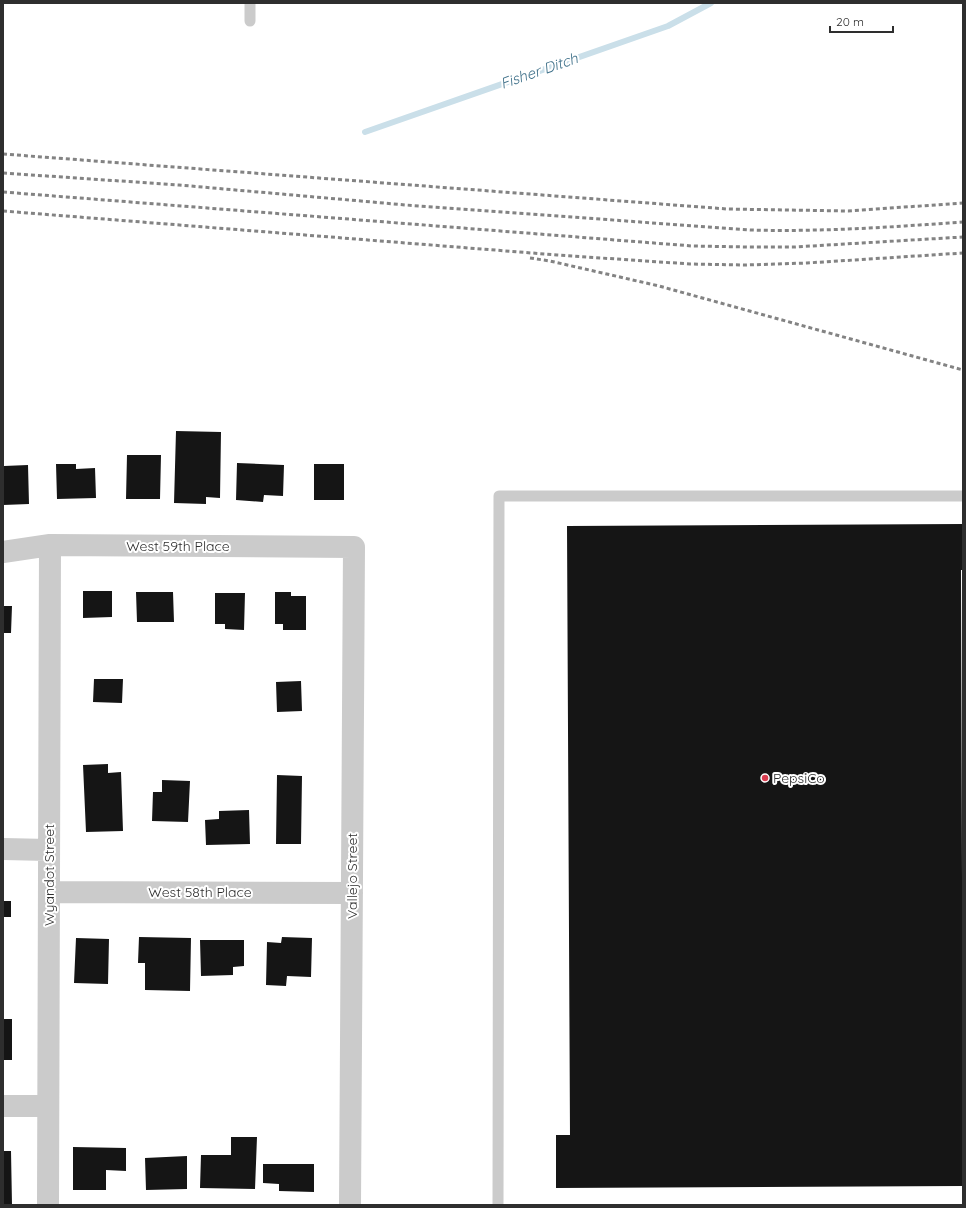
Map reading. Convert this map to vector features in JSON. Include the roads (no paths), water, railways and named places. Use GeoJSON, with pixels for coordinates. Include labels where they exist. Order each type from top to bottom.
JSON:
{"type":"FeatureCollection","features":[{"type":"Feature","properties":{"kind":"street","name":"West 59th Place"},"geometry":{"type":"LineString","coordinates":[[3,552],[50,545],[354,547]]}},
{"type":"Feature","properties":{"kind":"street","name":"Wyandot Street"},"geometry":{"type":"LineString","coordinates":[[48,1205],[50,545]]}},
{"type":"Feature","properties":{"kind":"street","name":"Vallejo Street"},"geometry":{"type":"LineString","coordinates":[[350,1205],[354,547]]}},
{"type":"Feature","properties":{"kind":"street"},"geometry":{"type":"LineString","coordinates":[[3,849],[49,850]]}},
{"type":"Feature","properties":{"kind":"street","name":"West 58th Place"},"geometry":{"type":"LineString","coordinates":[[49,892],[352,893]]}},
{"type":"Feature","properties":{"kind":"street"},"geometry":{"type":"LineString","coordinates":[[3,1106],[48,1106]]}},
{"type":"Feature","properties":{"kind":"lane"},"geometry":{"type":"LineString","coordinates":[[250,3],[250,21]]}},
{"type":"Feature","properties":{"kind":"lane"},"geometry":{"type":"LineString","coordinates":[[498,1205],[499,496],[963,496]]}},
{"type":"Feature","properties":{"kind":"waterway","name":"Fisher Ditch"},"geometry":{"type":"LineString","coordinates":[[365,132],[668,26],[711,3]]}},
{"type":"Feature","properties":{"kind":"railway"},"geometry":{"type":"LineString","coordinates":[[3,154],[727,209],[848,211],[963,203]]}},
{"type":"Feature","properties":{"kind":"railway"},"geometry":{"type":"LineString","coordinates":[[3,173],[179,185],[406,205],[750,230],[830,230],[963,222]]}},
{"type":"Feature","properties":{"kind":"railway"},"geometry":{"type":"LineString","coordinates":[[3,192],[692,246],[795,247],[963,237]]}},
{"type":"Feature","properties":{"kind":"railway"},"geometry":{"type":"LineString","coordinates":[[3,211],[557,255],[690,264],[746,265],[807,263],[963,253]]}},
{"type":"Feature","properties":{"kind":"railway"},"geometry":{"type":"LineString","coordinates":[[530,258],[550,261],[659,286],[963,370]]}},
{"type":"Feature","properties":{"kind":"place","name":"PepsiCo"},"geometry":{"type":"Point","coordinates":[765,778]}}]}
